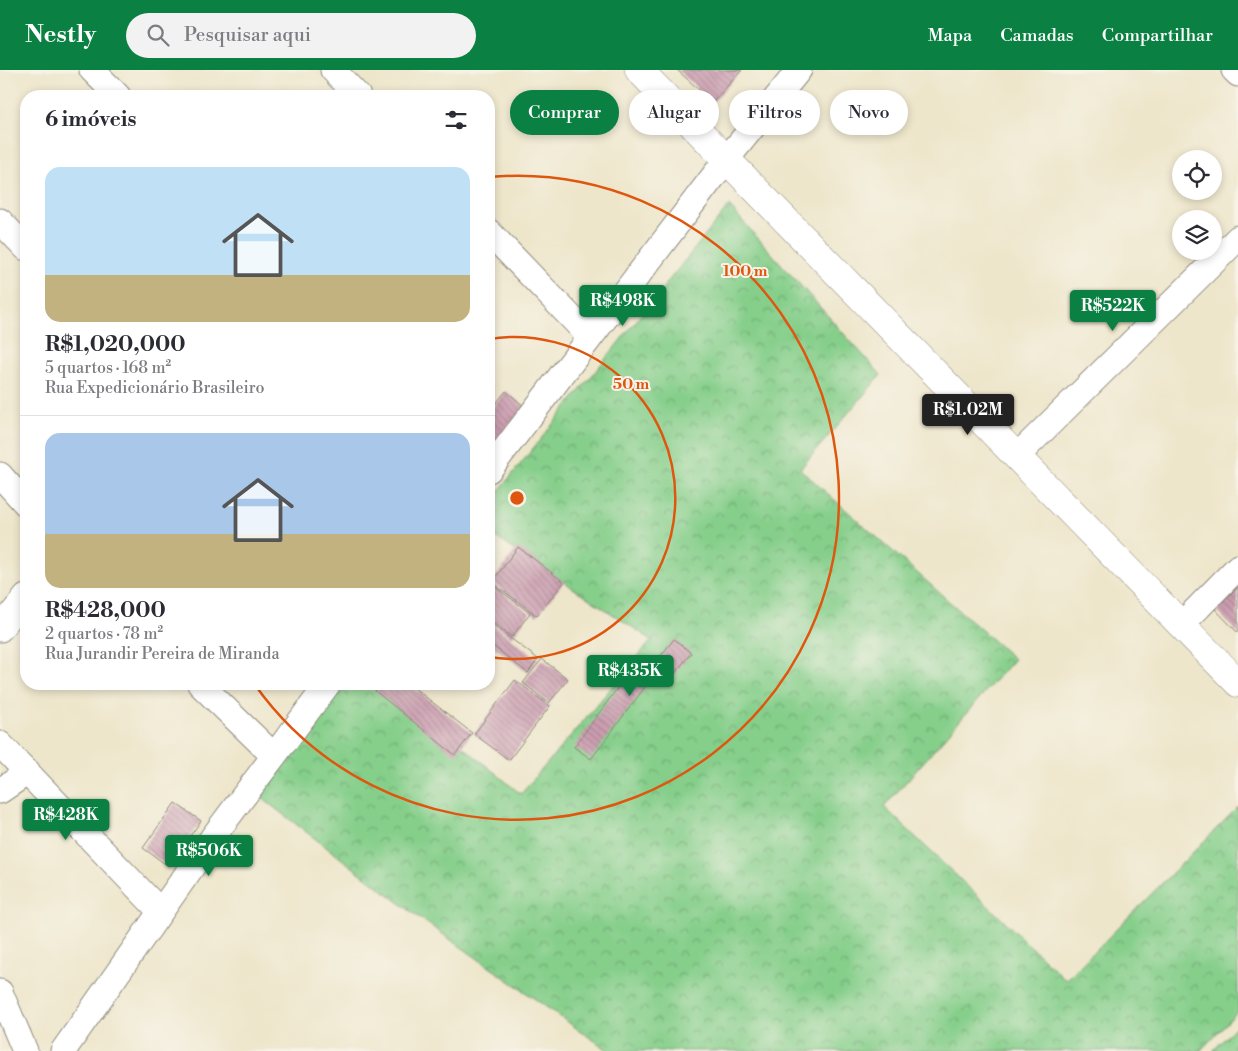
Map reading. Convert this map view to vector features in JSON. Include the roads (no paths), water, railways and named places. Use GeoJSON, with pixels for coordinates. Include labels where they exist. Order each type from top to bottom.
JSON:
{"type":"FeatureCollection","features":[{"type":"Feature","properties":{"kind":"street"},"geometry":{"type":"LineString","coordinates":[[92,70],[112,90]]}},
{"type":"Feature","properties":{"kind":"street"},"geometry":{"type":"LineString","coordinates":[[333,70],[352,90]]}},
{"type":"Feature","properties":{"kind":"street"},"geometry":{"type":"LineString","coordinates":[[639,70],[1238,683]]}},
{"type":"Feature","properties":{"kind":"street"},"geometry":{"type":"LineString","coordinates":[[495,462],[726,160],[799,70]]}},
{"type":"Feature","properties":{"kind":"street"},"geometry":{"type":"LineString","coordinates":[[1234,70],[1238,74]]}},
{"type":"Feature","properties":{"kind":"street"},"geometry":{"type":"LineString","coordinates":[[0,221],[20,242]]}},
{"type":"Feature","properties":{"kind":"street"},"geometry":{"type":"LineString","coordinates":[[495,238],[590,337]]}},
{"type":"Feature","properties":{"kind":"street"},"geometry":{"type":"LineString","coordinates":[[1017,456],[1238,238]]}},
{"type":"Feature","properties":{"kind":"street"},"geometry":{"type":"LineString","coordinates":[[0,475],[20,497]]}},
{"type":"Feature","properties":{"kind":"street"},"geometry":{"type":"LineString","coordinates":[[1181,625],[1238,567]]}},
{"type":"Feature","properties":{"kind":"street"},"geometry":{"type":"LineString","coordinates":[[0,629],[20,604]]}},
{"type":"Feature","properties":{"kind":"street"},"geometry":{"type":"LineString","coordinates":[[206,690],[274,756]]}},
{"type":"Feature","properties":{"kind":"street"},"geometry":{"type":"LineString","coordinates":[[63,1051],[160,911],[324,690]]}},
{"type":"Feature","properties":{"kind":"street"},"geometry":{"type":"LineString","coordinates":[[0,744],[160,911]]}},
{"type":"Feature","properties":{"kind":"street"},"geometry":{"type":"LineString","coordinates":[[0,791],[28,772]]}},
{"type":"Feature","properties":{"kind":"street"},"geometry":{"type":"LineString","coordinates":[[0,992],[25,1051]]}}]}
